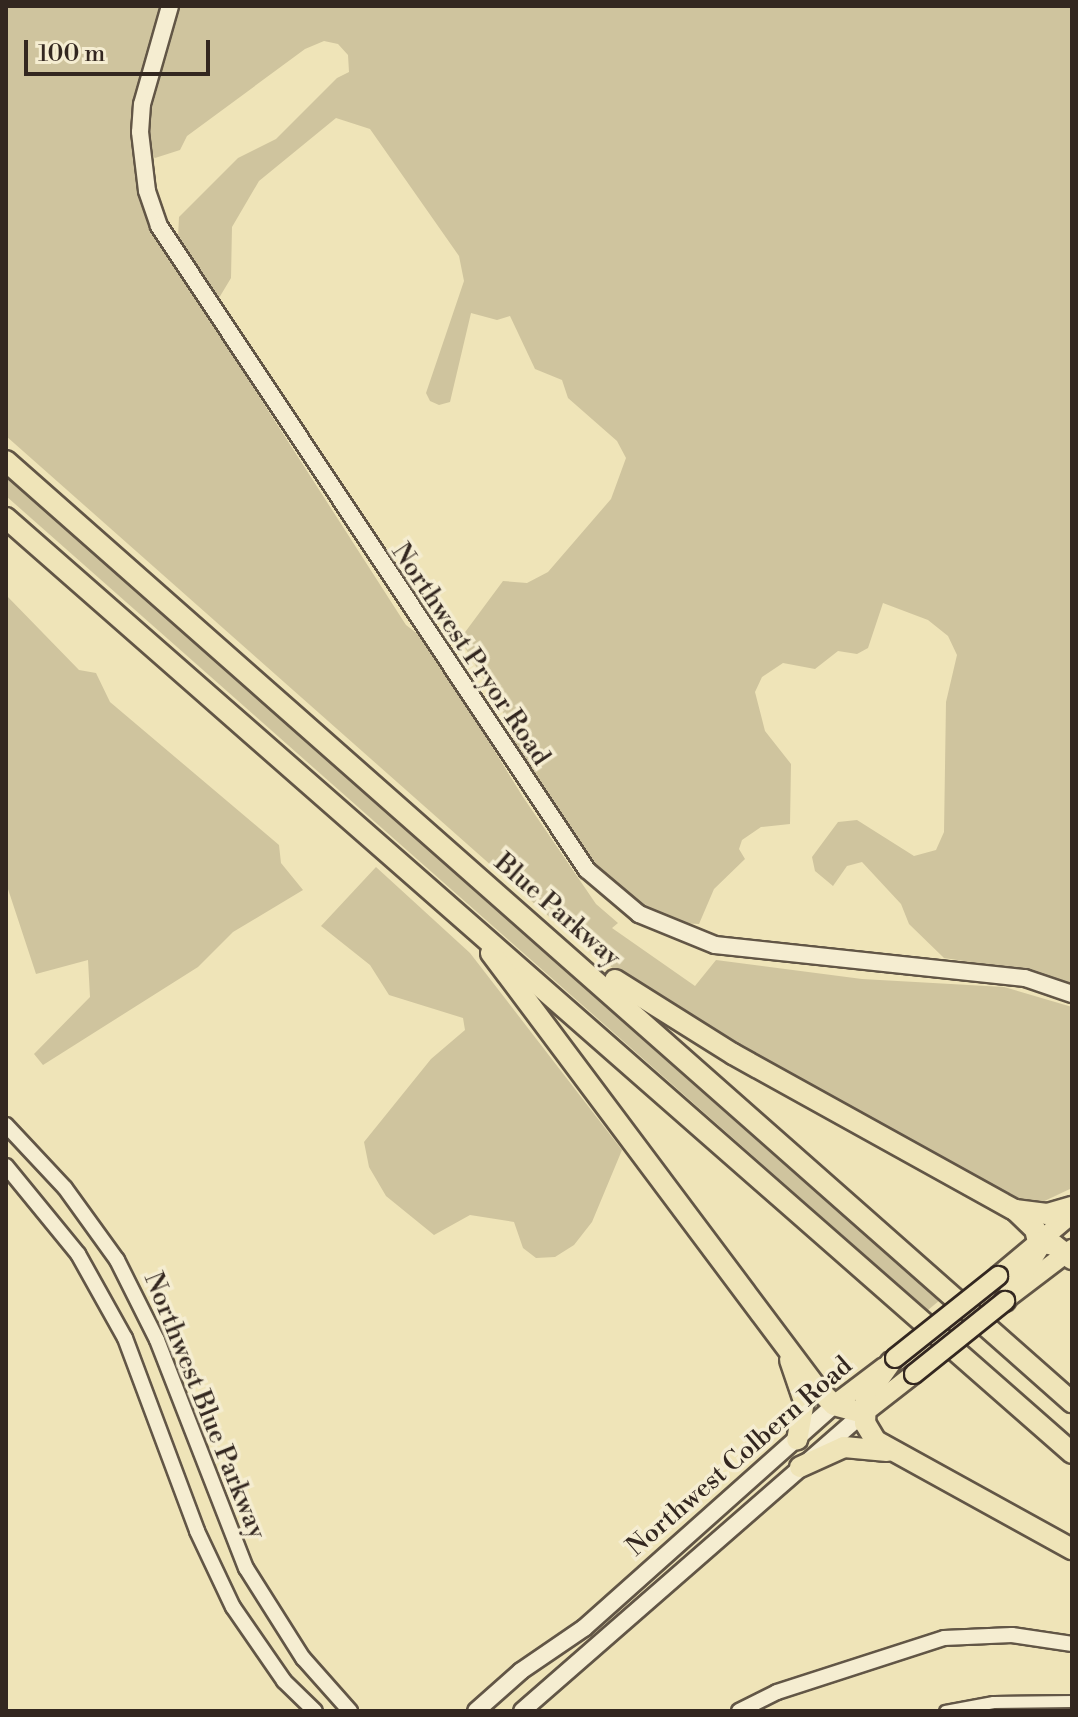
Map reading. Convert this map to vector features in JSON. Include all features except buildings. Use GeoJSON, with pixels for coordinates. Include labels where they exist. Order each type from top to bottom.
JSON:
{"type":"FeatureCollection","features":[{"type":"Feature","properties":{"kind":"highway","name":"Blue Parkway"},"geometry":{"type":"LineString","coordinates":[[6,461],[521,912],[1072,1402]]}},
{"type":"Feature","properties":{"kind":"highway"},"geometry":{"type":"LineString","coordinates":[[6,518],[389,858],[461,915],[1072,1453]]}},
{"type":"Feature","properties":{"kind":"highway"},"geometry":{"type":"LineString","coordinates":[[521,912],[647,1004],[1015,1210],[1035,1229],[1038,1242],[1032,1265],[1005,1301]]}},
{"type":"Feature","properties":{"kind":"highway"},"geometry":{"type":"LineString","coordinates":[[461,915],[786,1349],[834,1405],[864,1413]]}},
{"type":"Feature","properties":{"kind":"highway"},"geometry":{"type":"LineString","coordinates":[[1015,1210],[1047,1214],[1072,1207]]}},
{"type":"Feature","properties":{"kind":"highway"},"geometry":{"type":"LineString","coordinates":[[1038,1242],[1070,1253]]}},
{"type":"Feature","properties":{"kind":"highway"},"geometry":{"type":"LineString","coordinates":[[786,1349],[804,1401],[797,1439]]}},
{"type":"Feature","properties":{"kind":"highway"},"geometry":{"type":"LineString","coordinates":[[893,1360],[872,1384],[864,1413],[868,1430],[887,1451],[1072,1549]]}},
{"type":"Feature","properties":{"kind":"highway"},"geometry":{"type":"LineString","coordinates":[[800,1467],[844,1447],[887,1451]]}},
{"type":"Feature","properties":{"kind":"main road","name":"Northwest Pryor Road"},"geometry":{"type":"LineString","coordinates":[[170,6],[142,104],[140,132],[147,191],[159,226],[587,870],[639,914],[715,945],[985,972],[1025,978],[1072,994]]}},
{"type":"Feature","properties":{"kind":"main road","name":"Northwest Colbern Road"},"geometry":{"type":"LineString","coordinates":[[476,1711],[521,1671],[584,1628],[834,1405],[1072,1214]]}},
{"type":"Feature","properties":{"kind":"main road"},"geometry":{"type":"LineString","coordinates":[[864,1413],[1070,1253]]}},
{"type":"Feature","properties":{"kind":"main road","name":"Northwest Colbern Road"},"geometry":{"type":"LineString","coordinates":[[522,1711],[864,1413]]}},
{"type":"Feature","properties":{"kind":"street","name":"Northwest Blue Parkway"},"geometry":{"type":"LineString","coordinates":[[6,1125],[65,1188],[117,1260],[157,1340],[246,1568],[303,1658],[350,1711]]}},
{"type":"Feature","properties":{"kind":"street","name":"Northwest Blue Parkway"},"geometry":{"type":"LineString","coordinates":[[6,1166],[78,1254],[125,1338],[197,1531],[233,1607],[284,1681],[315,1711]]}},
{"type":"Feature","properties":{"kind":"street"},"geometry":{"type":"LineString","coordinates":[[739,1711],[777,1692],[944,1638],[1012,1635],[1072,1644]]}},
{"type":"Feature","properties":{"kind":"street"},"geometry":{"type":"LineString","coordinates":[[945,1711],[993,1702],[1072,1701]]}},
{"type":"Feature","properties":{"kind":"shaded area"},"geometry":{"type":"Polygon","coordinates":[[[6,6],[159,6],[133,132],[142,193],[165,250],[406,625],[427,641],[523,797],[596,904],[618,923],[612,928],[695,986],[716,960],[862,979],[1004,987],[1072,1007],[1072,1188],[1036,1205],[1017,1203],[627,979],[571,936],[6,436],[6,6]]]}},
{"type":"Feature","properties":{"kind":"shaded area"},"geometry":{"type":"Polygon","coordinates":[[[180,6],[1072,6],[1072,984],[1032,971],[944,958],[909,924],[901,904],[862,862],[847,866],[833,886],[815,871],[812,857],[838,822],[857,820],[914,856],[936,850],[944,832],[946,702],[957,655],[948,636],[928,620],[883,603],[868,648],[857,654],[838,651],[815,669],[783,663],[762,677],[755,692],[765,731],[791,764],[790,824],[761,827],[742,840],[739,849],[745,859],[714,889],[699,924],[678,923],[639,902],[587,856],[511,746],[515,733],[460,639],[503,581],[527,583],[548,572],[611,499],[626,458],[617,441],[568,398],[562,380],[535,369],[510,316],[497,320],[471,313],[450,402],[439,405],[430,401],[426,393],[464,281],[459,256],[370,129],[336,118],[259,181],[232,227],[231,278],[219,298],[178,237],[179,217],[238,158],[276,139],[337,78],[349,72],[348,55],[338,44],[324,41],[305,49],[187,136],[180,150],[155,158],[149,153],[151,111],[180,6]]]}},
{"type":"Feature","properties":{"kind":"shaded area"},"geometry":{"type":"Polygon","coordinates":[[[6,477],[940,1300],[928,1310],[803,1200],[6,496],[6,477]]]}},
{"type":"Feature","properties":{"kind":"shaded area"},"geometry":{"type":"Polygon","coordinates":[[[6,595],[79,670],[96,673],[110,702],[279,845],[281,863],[303,890],[233,932],[198,967],[43,1065],[34,1054],[90,997],[88,960],[36,974],[6,883],[6,595]]]}},
{"type":"Feature","properties":{"kind":"shaded area"},"geometry":{"type":"Polygon","coordinates":[[[376,867],[470,953],[622,1150],[592,1222],[574,1245],[555,1257],[536,1258],[523,1248],[514,1222],[470,1215],[434,1235],[386,1196],[369,1167],[364,1142],[431,1059],[465,1030],[463,1018],[389,995],[370,965],[321,926],[376,867]]]}}]}
